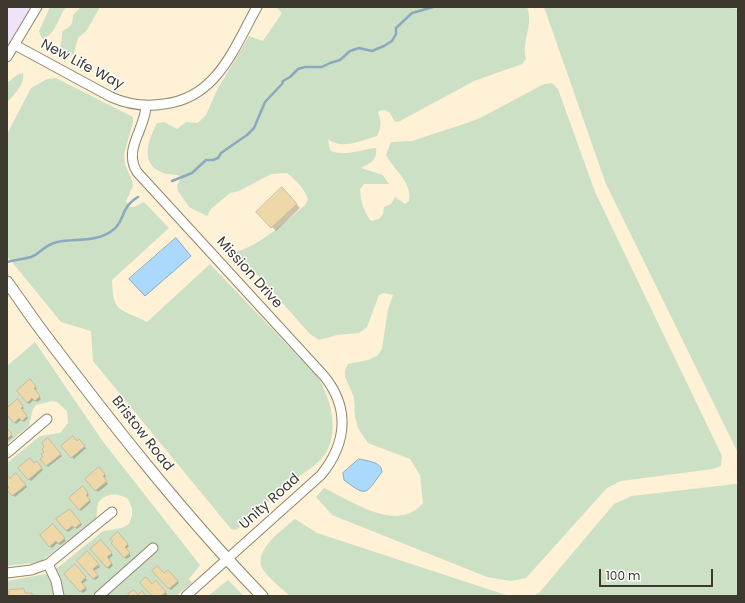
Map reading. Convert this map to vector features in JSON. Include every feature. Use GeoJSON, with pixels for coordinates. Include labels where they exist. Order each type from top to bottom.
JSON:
{"type":"FeatureCollection","features":[{"type":"Feature","properties":{"kind":"main road","name":"Bristow Road"},"geometry":{"type":"LineString","coordinates":[[7,282],[38,325],[155,475],[227,560],[262,596]]}},
{"type":"Feature","properties":{"kind":"street"},"geometry":{"type":"LineString","coordinates":[[7,57],[37,7]]}},
{"type":"Feature","properties":{"kind":"street","name":"New Life Way"},"geometry":{"type":"LineString","coordinates":[[15,45],[111,98],[131,105],[146,106],[178,101],[201,91],[211,83],[225,64],[256,7]]}},
{"type":"Feature","properties":{"kind":"street","name":"Mission Drive"},"geometry":{"type":"LineString","coordinates":[[146,106],[143,124],[133,146],[132,163],[137,172],[333,387],[341,413],[342,428],[340,441],[330,464]]}},
{"type":"Feature","properties":{"kind":"street"},"geometry":{"type":"LineString","coordinates":[[7,453],[47,418]]}},
{"type":"Feature","properties":{"kind":"street","name":"Unity Road"},"geometry":{"type":"LineString","coordinates":[[186,596],[321,474],[330,464]]}},
{"type":"Feature","properties":{"kind":"street"},"geometry":{"type":"LineString","coordinates":[[7,573],[39,568],[48,564],[112,512]]}},
{"type":"Feature","properties":{"kind":"street"},"geometry":{"type":"LineString","coordinates":[[99,596],[153,548]]}},
{"type":"Feature","properties":{"kind":"street"},"geometry":{"type":"LineString","coordinates":[[48,564],[56,581],[59,596]]}},
{"type":"Feature","properties":{"kind":"shaded area"},"geometry":{"type":"Polygon","coordinates":[[[7,7],[32,7],[7,53],[7,7]]]}},
{"type":"Feature","properties":{"kind":"green space"},"geometry":{"type":"Polygon","coordinates":[[[50,7],[66,7],[51,34],[42,39],[39,31],[50,7]]]}},
{"type":"Feature","properties":{"kind":"green space"},"geometry":{"type":"Polygon","coordinates":[[[81,7],[100,7],[87,30],[78,38],[74,53],[71,56],[64,57],[61,51],[62,31],[71,25],[73,15],[81,7]]]}},
{"type":"Feature","properties":{"kind":"green space"},"geometry":{"type":"Polygon","coordinates":[[[276,7],[527,7],[529,21],[525,46],[526,59],[522,64],[474,81],[400,121],[395,122],[390,113],[385,110],[379,111],[380,124],[377,136],[351,144],[339,144],[328,139],[330,150],[346,153],[376,148],[375,158],[361,168],[383,175],[389,184],[364,184],[360,189],[363,206],[368,217],[371,221],[379,219],[383,214],[384,207],[391,204],[395,197],[405,204],[409,201],[406,182],[386,155],[391,142],[412,141],[467,123],[480,118],[544,84],[552,83],[558,89],[595,192],[722,456],[721,466],[713,469],[621,481],[607,488],[526,578],[511,581],[487,577],[332,515],[316,497],[324,488],[361,507],[388,515],[400,516],[412,512],[423,503],[420,475],[410,459],[368,443],[358,428],[355,417],[354,397],[345,377],[345,370],[348,364],[368,360],[378,355],[382,349],[388,309],[393,295],[384,293],[379,295],[367,327],[359,333],[337,335],[319,340],[310,334],[252,269],[236,258],[233,253],[253,245],[263,239],[305,205],[308,200],[307,196],[297,182],[287,173],[271,174],[239,191],[230,193],[211,209],[207,216],[189,207],[178,191],[177,185],[182,177],[166,174],[154,168],[148,156],[149,143],[157,123],[164,122],[177,129],[186,122],[198,123],[206,115],[217,90],[249,36],[263,41],[282,13],[276,7]]]}},
{"type":"Feature","properties":{"kind":"green space"},"geometry":{"type":"Polygon","coordinates":[[[544,7],[722,7],[738,9],[738,453],[606,184],[544,7]]]}},
{"type":"Feature","properties":{"kind":"green space"},"geometry":{"type":"Polygon","coordinates":[[[23,73],[21,85],[7,103],[7,83],[17,75],[23,73]]]}},
{"type":"Feature","properties":{"kind":"green space"},"geometry":{"type":"Polygon","coordinates":[[[56,78],[133,117],[124,154],[125,165],[132,180],[133,186],[126,201],[130,207],[134,207],[144,202],[169,228],[112,280],[116,305],[124,312],[147,322],[210,264],[317,376],[330,405],[333,427],[332,438],[323,457],[310,469],[286,485],[236,530],[231,529],[93,361],[91,331],[61,322],[7,256],[7,134],[31,88],[47,79],[56,78]]]}},
{"type":"Feature","properties":{"kind":"green space"},"geometry":{"type":"Polygon","coordinates":[[[35,342],[104,443],[200,565],[189,579],[192,583],[176,596],[7,596],[7,581],[46,574],[60,566],[103,531],[122,528],[129,524],[132,515],[132,508],[128,499],[120,495],[108,495],[98,503],[96,519],[40,562],[7,566],[7,463],[40,436],[60,433],[68,423],[67,411],[57,402],[52,401],[36,405],[33,409],[29,426],[7,444],[7,366],[35,342]]]}},
{"type":"Feature","properties":{"kind":"green space"},"geometry":{"type":"Polygon","coordinates":[[[735,484],[738,485],[738,596],[533,596],[539,593],[614,504],[632,496],[735,484]]]}},
{"type":"Feature","properties":{"kind":"green space"},"geometry":{"type":"Polygon","coordinates":[[[295,519],[317,533],[509,596],[290,596],[263,570],[260,563],[261,556],[270,542],[295,519]]]}},
{"type":"Feature","properties":{"kind":"green space"},"geometry":{"type":"Polygon","coordinates":[[[228,580],[244,596],[208,596],[228,580]]]}},
{"type":"Feature","properties":{"kind":"water"},"geometry":{"type":"Polygon","coordinates":[[[176,238],[191,256],[145,296],[129,279],[176,238]]]}},
{"type":"Feature","properties":{"kind":"water"},"geometry":{"type":"Polygon","coordinates":[[[359,459],[374,462],[380,466],[382,472],[366,491],[358,489],[344,480],[343,473],[359,459]]]}},
{"type":"Feature","properties":{"kind":"building"},"geometry":{"type":"Polygon","coordinates":[[[282,187],[297,204],[271,228],[256,212],[282,187]]]}},
{"type":"Feature","properties":{"kind":"building"},"geometry":{"type":"Polygon","coordinates":[[[30,379],[36,386],[34,388],[40,396],[35,401],[32,398],[27,403],[17,391],[30,379]]]}},
{"type":"Feature","properties":{"kind":"building"},"geometry":{"type":"Polygon","coordinates":[[[18,399],[23,406],[21,408],[27,416],[22,421],[19,418],[14,423],[7,415],[7,408],[18,399]]]}},
{"type":"Feature","properties":{"kind":"building"},"geometry":{"type":"Polygon","coordinates":[[[7,428],[12,434],[7,439],[7,428]]]}},
{"type":"Feature","properties":{"kind":"building"},"geometry":{"type":"Polygon","coordinates":[[[73,436],[77,441],[79,439],[85,446],[71,458],[61,446],[73,436]]]}},
{"type":"Feature","properties":{"kind":"building"},"geometry":{"type":"Polygon","coordinates":[[[48,438],[61,454],[46,466],[40,459],[43,457],[41,454],[44,452],[42,449],[44,447],[42,443],[48,438]]]}},
{"type":"Feature","properties":{"kind":"building"},"geometry":{"type":"Polygon","coordinates":[[[30,458],[34,463],[37,461],[42,468],[28,480],[18,468],[30,458]]]}},
{"type":"Feature","properties":{"kind":"building"},"geometry":{"type":"Polygon","coordinates":[[[99,467],[105,474],[103,476],[107,481],[95,491],[85,479],[99,467]]]}},
{"type":"Feature","properties":{"kind":"building"},"geometry":{"type":"Polygon","coordinates":[[[16,473],[26,485],[12,496],[7,490],[9,487],[7,485],[7,476],[10,478],[16,473]]]}},
{"type":"Feature","properties":{"kind":"building"},"geometry":{"type":"Polygon","coordinates":[[[83,486],[88,493],[86,495],[90,500],[79,510],[69,498],[83,486]]]}},
{"type":"Feature","properties":{"kind":"building"},"geometry":{"type":"Polygon","coordinates":[[[70,509],[81,523],[75,528],[72,526],[66,531],[56,519],[70,509]]]}},
{"type":"Feature","properties":{"kind":"building"},"geometry":{"type":"Polygon","coordinates":[[[53,524],[65,538],[58,544],[56,541],[49,547],[40,535],[53,524]]]}},
{"type":"Feature","properties":{"kind":"building"},"geometry":{"type":"Polygon","coordinates":[[[118,532],[128,544],[125,547],[130,553],[124,558],[111,543],[113,541],[110,539],[118,532]]]}},
{"type":"Feature","properties":{"kind":"building"},"geometry":{"type":"Polygon","coordinates":[[[101,540],[112,553],[107,557],[112,563],[107,568],[90,549],[101,540]]]}},
{"type":"Feature","properties":{"kind":"building"},"geometry":{"type":"Polygon","coordinates":[[[87,551],[99,564],[93,569],[98,575],[93,579],[77,561],[87,551]]]}},
{"type":"Feature","properties":{"kind":"building"},"geometry":{"type":"Polygon","coordinates":[[[75,564],[86,577],[81,582],[86,587],[80,592],[64,574],[75,564]]]}},
{"type":"Feature","properties":{"kind":"building"},"geometry":{"type":"Polygon","coordinates":[[[157,566],[164,573],[168,570],[178,581],[169,589],[152,571],[157,566]]]}},
{"type":"Feature","properties":{"kind":"building"},"geometry":{"type":"Polygon","coordinates":[[[146,577],[152,584],[156,580],[166,592],[161,596],[152,596],[140,583],[146,577]]]}},
{"type":"Feature","properties":{"kind":"building"},"geometry":{"type":"Polygon","coordinates":[[[24,589],[25,593],[32,593],[32,596],[9,596],[9,590],[24,589]]]}},
{"type":"Feature","properties":{"kind":"building"},"geometry":{"type":"Polygon","coordinates":[[[134,590],[138,595],[142,591],[146,596],[130,596],[128,594],[134,590]]]}},
{"type":"Feature","properties":{"kind":"waterway"},"geometry":{"type":"LineString","coordinates":[[172,181],[192,173],[206,160],[218,158],[221,153],[247,135],[254,128],[265,102],[283,81],[290,77],[298,69],[305,67],[322,67],[340,60],[350,51],[359,48],[372,51],[384,46],[392,41],[396,34],[396,28],[412,13],[433,7]]}},
{"type":"Feature","properties":{"kind":"waterway"},"geometry":{"type":"LineString","coordinates":[[7,262],[31,257],[49,245],[57,242],[100,237],[117,227],[128,205],[138,197]]}}]}
